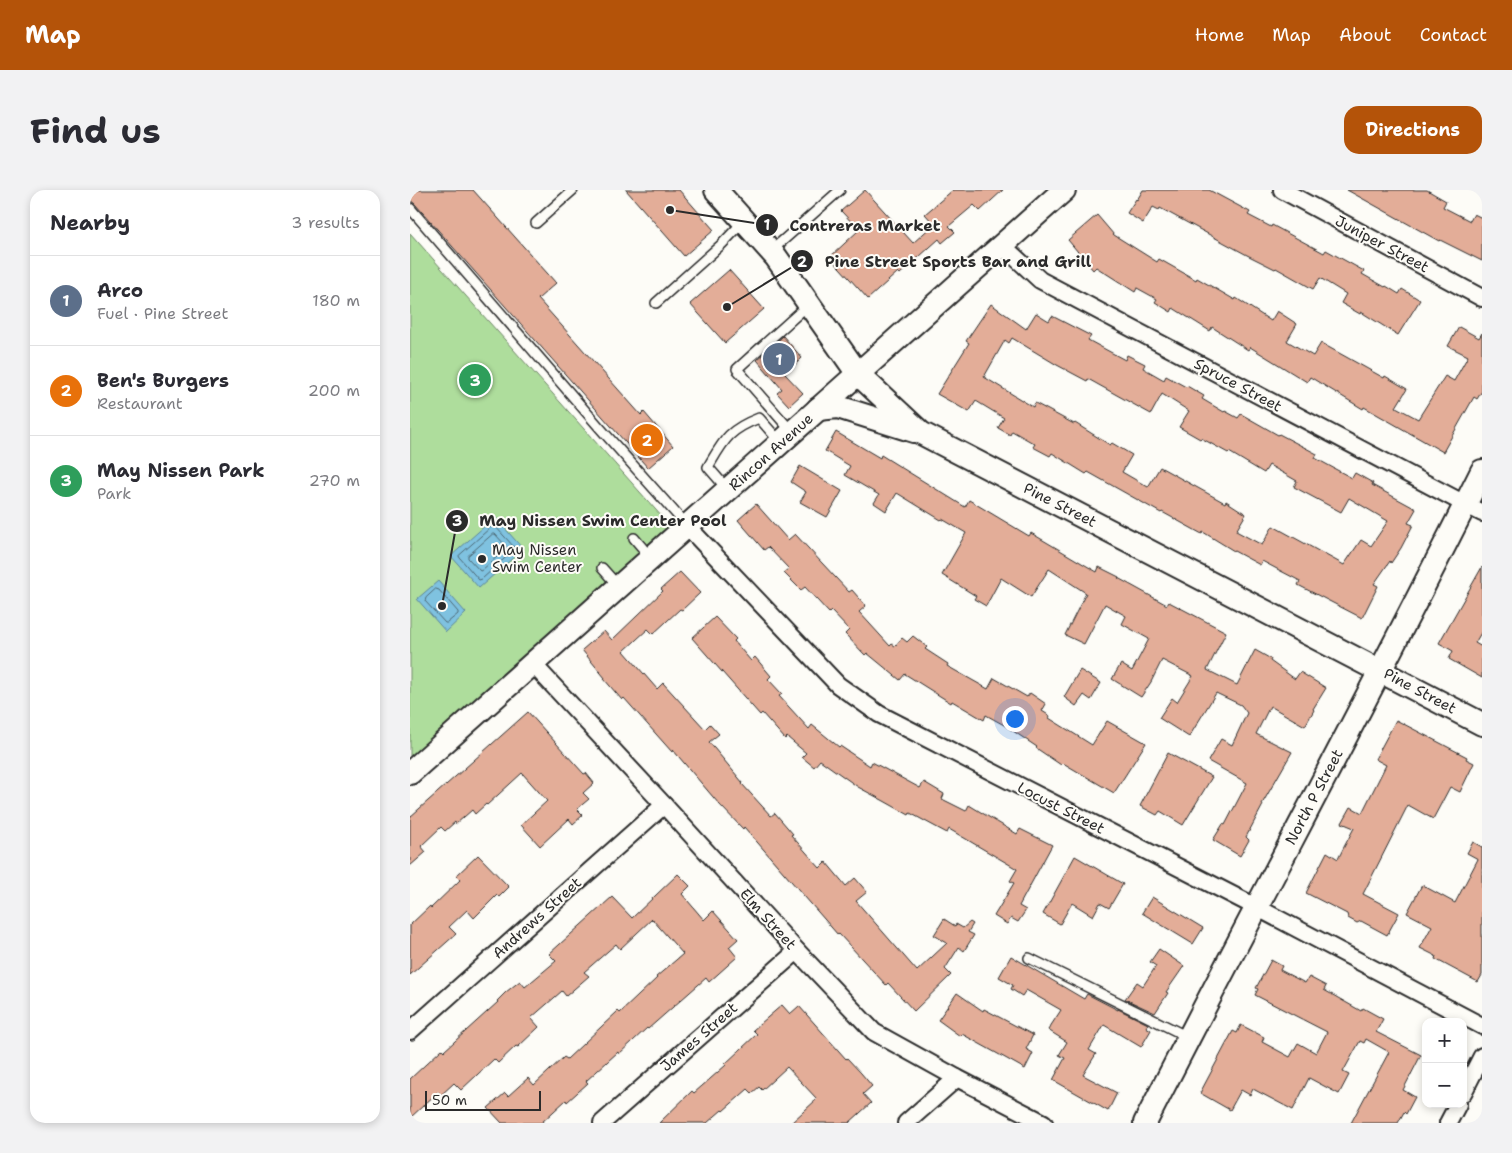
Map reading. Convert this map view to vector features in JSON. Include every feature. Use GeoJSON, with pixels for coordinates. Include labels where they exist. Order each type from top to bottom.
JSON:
{"type":"FeatureCollection","features":[{"type":"Feature","properties":{"kind":"street","name":"Pine Street"},"geometry":{"type":"LineString","coordinates":[[716,190],[771,251],[858,374],[921,433],[1482,724]]}},
{"type":"Feature","properties":{"kind":"street","name":"Rincon Avenue"},"geometry":{"type":"LineString","coordinates":[[410,773],[1064,190]]}},
{"type":"Feature","properties":{"kind":"street","name":"Juniper Street"},"geometry":{"type":"LineString","coordinates":[[1282,190],[1482,298]]}},
{"type":"Feature","properties":{"kind":"street","name":"Spruce Street"},"geometry":{"type":"LineString","coordinates":[[1002,245],[1040,280],[1474,509]]}},
{"type":"Feature","properties":{"kind":"street"},"geometry":{"type":"LineString","coordinates":[[818,409],[838,407],[921,433]]}},
{"type":"Feature","properties":{"kind":"street","name":"North P Street"},"geometry":{"type":"LineString","coordinates":[[1145,1123],[1380,671],[1474,509],[1482,471]]}},
{"type":"Feature","properties":{"kind":"street","name":"Locust Street"},"geometry":{"type":"LineString","coordinates":[[688,526],[838,685],[879,714],[1256,907],[1482,1026]]}},
{"type":"Feature","properties":{"kind":"street","name":"Elm Street"},"geometry":{"type":"LineString","coordinates":[[533,664],[874,1032],[956,1078],[1044,1123]]}},
{"type":"Feature","properties":{"kind":"street","name":"Andrews Street"},"geometry":{"type":"LineString","coordinates":[[410,1030],[664,804]]}},
{"type":"Feature","properties":{"kind":"street","name":"James Street"},"geometry":{"type":"LineString","coordinates":[[602,1123],[797,951]]}},
{"type":"Feature","properties":{"kind":"street"},"geometry":{"type":"LineString","coordinates":[[1467,1085],[1482,1056]]}},
{"type":"Feature","properties":{"kind":"street"},"geometry":{"type":"LineString","coordinates":[[906,1123],[956,1078]]}},
{"type":"Feature","properties":{"kind":"street"},"geometry":{"type":"LineString","coordinates":[[1448,1123],[1456,1108]]}},
{"type":"Feature","properties":{"kind":"lane"},"geometry":{"type":"LineString","coordinates":[[536,223],[573,190]]}},
{"type":"Feature","properties":{"kind":"lane"},"geometry":{"type":"LineString","coordinates":[[771,251],[840,190]]}},
{"type":"Feature","properties":{"kind":"lane"},"geometry":{"type":"LineString","coordinates":[[410,208],[594,421],[688,526]]}},
{"type":"Feature","properties":{"kind":"lane"},"geometry":{"type":"LineString","coordinates":[[656,303],[722,244],[744,221]]}},
{"type":"Feature","properties":{"kind":"lane"},"geometry":{"type":"LineString","coordinates":[[787,438],[737,369],[809,304]]}},
{"type":"Feature","properties":{"kind":"lane"},"geometry":{"type":"LineString","coordinates":[[728,490],[708,467],[726,437],[743,424],[759,418],[787,438]]}},
{"type":"Feature","properties":{"kind":"lane"},"geometry":{"type":"LineString","coordinates":[[634,538],[652,558]]}},
{"type":"Feature","properties":{"kind":"lane"},"geometry":{"type":"LineString","coordinates":[[602,568],[619,587]]}},
{"type":"Feature","properties":{"kind":"lane"},"geometry":{"type":"LineString","coordinates":[[1029,958],[1188,1038]]}},
{"type":"Feature","properties":{"kind":"green space"},"geometry":{"type":"Polygon","coordinates":[[[410,233],[671,527],[410,759],[410,233]]]}},
{"type":"Feature","properties":{"kind":"water"},"geometry":{"type":"Polygon","coordinates":[[[495,517],[523,549],[479,588],[451,556],[495,517]]]}},
{"type":"Feature","properties":{"kind":"water"},"geometry":{"type":"Polygon","coordinates":[[[438,581],[466,613],[446,632],[417,599],[438,581]]]}},
{"type":"Feature","properties":{"kind":"building"},"geometry":{"type":"Polygon","coordinates":[[[410,190],[473,190],[556,283],[538,299],[641,415],[644,412],[673,446],[648,468],[410,200],[410,190]]]}},
{"type":"Feature","properties":{"kind":"building"},"geometry":{"type":"Polygon","coordinates":[[[626,190],[679,190],[714,230],[684,256],[626,190]]]}},
{"type":"Feature","properties":{"kind":"building"},"geometry":{"type":"Polygon","coordinates":[[[865,190],[913,243],[934,224],[925,214],[953,190],[1003,190],[980,211],[974,205],[949,226],[955,232],[942,243],[939,239],[900,274],[898,272],[868,299],[830,257],[859,230],[841,211],[865,190]]]}},
{"type":"Feature","properties":{"kind":"building"},"geometry":{"type":"Polygon","coordinates":[[[1143,190],[1209,190],[1250,212],[1248,215],[1271,227],[1272,225],[1324,253],[1326,250],[1364,271],[1362,274],[1385,287],[1399,294],[1402,289],[1420,300],[1398,335],[1361,312],[1360,314],[1341,303],[1346,294],[1320,278],[1313,289],[1160,208],[1159,210],[1153,207],[1143,223],[1127,213],[1143,190]]]}},
{"type":"Feature","properties":{"kind":"building"},"geometry":{"type":"Polygon","coordinates":[[[1347,190],[1427,190],[1446,201],[1443,207],[1470,221],[1474,214],[1482,218],[1482,261],[1439,241],[1347,190]]]}},
{"type":"Feature","properties":{"kind":"building"},"geometry":{"type":"Polygon","coordinates":[[[1097,215],[1114,235],[1157,262],[1159,259],[1235,300],[1236,298],[1271,321],[1277,311],[1297,324],[1287,341],[1313,356],[1321,343],[1407,389],[1396,407],[1418,419],[1445,376],[1454,381],[1468,356],[1448,346],[1459,327],[1479,338],[1482,333],[1482,391],[1477,399],[1474,397],[1443,452],[1364,407],[1363,409],[1310,377],[1307,382],[1250,347],[1248,350],[1212,327],[1210,331],[1173,308],[1171,312],[1155,302],[1157,299],[1137,288],[1135,292],[1096,267],[1093,270],[1068,240],[1097,215]]]}},
{"type":"Feature","properties":{"kind":"building"},"geometry":{"type":"Polygon","coordinates":[[[729,270],[764,309],[725,343],[690,304],[729,270]]]}},
{"type":"Feature","properties":{"kind":"building"},"geometry":{"type":"Polygon","coordinates":[[[991,304],[1026,329],[1036,313],[1049,321],[1052,316],[1091,336],[1088,340],[1125,360],[1127,355],[1145,364],[1143,368],[1164,380],[1166,376],[1187,386],[1204,396],[1202,399],[1224,412],[1238,418],[1241,414],[1317,454],[1315,458],[1352,478],[1355,473],[1373,483],[1372,485],[1416,509],[1408,523],[1413,525],[1401,548],[1374,584],[1378,586],[1362,618],[1298,585],[1300,581],[1262,561],[1260,565],[1203,532],[1202,534],[1161,513],[1088,472],[1086,474],[1052,453],[1050,456],[1033,447],[1035,444],[1012,431],[1010,435],[998,428],[1004,418],[976,401],[969,412],[937,394],[969,343],[966,341],[991,304]],[[1012,338],[1009,343],[1005,340],[984,377],[1033,407],[1035,403],[1075,423],[1110,445],[1112,443],[1132,455],[1122,472],[1148,487],[1160,467],[1225,503],[1226,501],[1246,514],[1236,531],[1262,545],[1273,526],[1344,565],[1361,540],[1371,546],[1388,521],[1349,498],[1341,512],[1294,487],[1297,481],[1269,465],[1264,473],[1229,452],[1200,439],[1179,427],[1189,411],[1162,394],[1151,414],[1088,379],[1087,381],[1012,338]]]}},
{"type":"Feature","properties":{"kind":"building"},"geometry":{"type":"Polygon","coordinates":[[[783,336],[802,358],[785,374],[803,393],[789,406],[777,393],[782,389],[757,360],[783,336]]]}},
{"type":"Feature","properties":{"kind":"building"},"geometry":{"type":"Polygon","coordinates":[[[836,432],[880,458],[881,455],[965,507],[969,500],[1029,536],[1031,533],[1097,572],[1099,567],[1167,605],[1169,602],[1226,632],[1207,670],[1237,685],[1255,650],[1271,659],[1270,661],[1295,679],[1300,672],[1326,688],[1305,726],[1270,706],[1256,734],[1292,752],[1262,804],[1246,837],[1249,840],[1240,856],[1213,840],[1223,824],[1225,825],[1247,783],[1208,761],[1221,739],[1232,745],[1247,713],[1241,705],[1216,693],[1189,737],[1159,718],[1172,698],[1177,702],[1193,676],[1162,660],[1141,697],[1112,679],[1121,664],[1132,671],[1149,639],[1122,624],[1126,616],[1105,604],[1084,644],[1065,635],[1086,593],[1049,569],[1031,597],[1001,578],[986,606],[974,599],[976,596],[942,575],[966,533],[897,493],[886,511],[874,503],[879,495],[845,475],[850,466],[825,451],[836,432]]]}},
{"type":"Feature","properties":{"kind":"building"},"geometry":{"type":"Polygon","coordinates":[[[800,466],[842,491],[827,517],[800,502],[806,492],[791,482],[800,466]]]}},
{"type":"Feature","properties":{"kind":"building"},"geometry":{"type":"Polygon","coordinates":[[[756,504],[788,540],[795,534],[849,592],[852,590],[866,606],[859,612],[890,646],[892,644],[895,646],[902,638],[907,642],[913,636],[927,647],[925,649],[948,664],[947,666],[988,689],[994,678],[1027,697],[1030,693],[1046,704],[1042,711],[1050,716],[1049,718],[1092,745],[1107,721],[1146,743],[1114,793],[1063,763],[1061,765],[1004,725],[986,715],[984,720],[952,701],[951,703],[905,674],[900,680],[867,653],[865,655],[845,634],[849,630],[831,611],[829,613],[805,587],[801,590],[784,573],[789,569],[768,547],[764,550],[738,520],[756,504]]]}},
{"type":"Feature","properties":{"kind":"building"},"geometry":{"type":"Polygon","coordinates":[[[1482,567],[1482,631],[1475,643],[1482,647],[1482,678],[1449,659],[1453,651],[1439,643],[1482,567]]]}},
{"type":"Feature","properties":{"kind":"building"},"geometry":{"type":"Polygon","coordinates":[[[680,572],[700,593],[653,634],[648,629],[624,651],[657,689],[663,683],[705,729],[710,724],[719,734],[709,742],[742,784],[771,816],[775,813],[793,834],[791,835],[820,868],[826,862],[846,886],[855,878],[867,892],[856,901],[917,971],[947,943],[934,935],[944,919],[955,926],[956,924],[963,928],[970,922],[973,924],[968,932],[974,935],[964,951],[959,947],[945,969],[951,975],[914,1011],[838,935],[744,827],[743,829],[719,804],[673,750],[672,752],[624,698],[622,700],[582,650],[604,631],[612,640],[680,572]]]}},
{"type":"Feature","properties":{"kind":"building"},"geometry":{"type":"Polygon","coordinates":[[[715,617],[736,639],[734,641],[751,661],[755,657],[771,676],[768,679],[782,694],[779,696],[809,729],[812,725],[839,747],[870,766],[872,762],[920,788],[924,782],[944,794],[942,799],[966,811],[969,805],[1017,834],[1020,829],[1052,845],[1019,906],[1026,910],[1018,922],[1011,918],[1007,924],[994,916],[1014,883],[1010,881],[1017,869],[949,829],[947,833],[858,787],[820,760],[814,767],[802,757],[806,753],[787,737],[785,739],[762,713],[760,715],[692,638],[715,617]]]}},
{"type":"Feature","properties":{"kind":"building"},"geometry":{"type":"Polygon","coordinates":[[[1080,670],[1101,683],[1091,700],[1084,695],[1076,706],[1064,697],[1080,670]]]}},
{"type":"Feature","properties":{"kind":"building"},"geometry":{"type":"Polygon","coordinates":[[[528,712],[594,783],[583,793],[589,799],[577,809],[583,815],[573,824],[569,819],[540,846],[521,825],[547,801],[522,773],[475,814],[472,810],[445,831],[441,827],[421,846],[426,852],[410,866],[410,817],[528,712]]]}},
{"type":"Feature","properties":{"kind":"building"},"geometry":{"type":"Polygon","coordinates":[[[1396,720],[1467,757],[1466,759],[1474,763],[1460,792],[1450,787],[1433,819],[1408,805],[1363,894],[1399,913],[1387,935],[1361,921],[1357,923],[1348,918],[1347,914],[1306,893],[1327,852],[1338,859],[1354,828],[1342,823],[1351,807],[1362,813],[1386,765],[1375,759],[1396,720]]]}},
{"type":"Feature","properties":{"kind":"building"},"geometry":{"type":"Polygon","coordinates":[[[1168,753],[1212,777],[1183,825],[1160,811],[1157,815],[1140,806],[1168,753]]]}},
{"type":"Feature","properties":{"kind":"building"},"geometry":{"type":"Polygon","coordinates":[[[1473,842],[1482,847],[1482,975],[1478,982],[1435,959],[1436,956],[1420,948],[1432,926],[1407,913],[1422,885],[1455,903],[1478,859],[1467,853],[1473,842]]]}},
{"type":"Feature","properties":{"kind":"building"},"geometry":{"type":"Polygon","coordinates":[[[478,855],[509,887],[499,897],[497,895],[474,918],[467,910],[449,927],[456,934],[410,975],[410,925],[460,880],[456,876],[478,855]]]}},
{"type":"Feature","properties":{"kind":"building"},"geometry":{"type":"Polygon","coordinates":[[[1075,856],[1123,884],[1109,908],[1100,903],[1093,916],[1072,903],[1060,924],[1043,914],[1075,856]]]}},
{"type":"Feature","properties":{"kind":"building"},"geometry":{"type":"Polygon","coordinates":[[[678,874],[690,886],[682,894],[704,920],[713,911],[738,939],[729,947],[737,957],[709,982],[706,978],[619,1054],[618,1052],[586,1081],[588,1083],[541,1123],[502,1123],[488,1108],[505,1093],[508,1096],[528,1078],[534,1085],[564,1057],[567,1059],[683,954],[652,919],[620,949],[616,944],[584,972],[589,976],[566,996],[562,991],[531,1018],[539,1027],[518,1047],[516,1046],[498,1063],[494,1059],[461,1090],[454,1083],[441,1095],[438,1092],[410,1118],[410,1079],[442,1049],[444,1051],[520,981],[525,987],[556,961],[549,954],[612,897],[632,918],[678,874]]]}},
{"type":"Feature","properties":{"kind":"building"},"geometry":{"type":"Polygon","coordinates":[[[1152,897],[1203,928],[1193,944],[1142,913],[1152,897]]]}},
{"type":"Feature","properties":{"kind":"building"},"geometry":{"type":"Polygon","coordinates":[[[1159,949],[1184,966],[1166,992],[1168,993],[1155,1013],[1125,999],[1137,982],[1143,986],[1156,966],[1150,962],[1159,949]]]}},
{"type":"Feature","properties":{"kind":"building"},"geometry":{"type":"Polygon","coordinates":[[[1011,956],[1084,999],[1087,994],[1148,1024],[1146,1027],[1151,1030],[1141,1047],[1104,1025],[1089,1050],[1096,1054],[1083,1075],[1117,1093],[1108,1111],[1053,1080],[1065,1058],[1059,1055],[1067,1042],[1048,1030],[1061,1010],[1026,990],[1022,996],[1011,989],[1013,985],[999,977],[1011,956]]]}},
{"type":"Feature","properties":{"kind":"building"},"geometry":{"type":"Polygon","coordinates":[[[1271,960],[1282,966],[1280,970],[1305,983],[1309,977],[1326,986],[1324,990],[1361,1011],[1363,1008],[1383,1019],[1376,1032],[1421,1055],[1403,1090],[1415,1097],[1406,1114],[1404,1112],[1398,1123],[1351,1123],[1389,1052],[1366,1039],[1364,1043],[1360,1041],[1343,1072],[1349,1075],[1339,1094],[1309,1078],[1293,1110],[1253,1089],[1250,1095],[1241,1090],[1230,1110],[1200,1093],[1233,1031],[1237,1033],[1241,1025],[1264,1037],[1262,1042],[1290,1057],[1298,1043],[1316,1053],[1327,1032],[1255,995],[1258,989],[1256,988],[1271,960]]]}},
{"type":"Feature","properties":{"kind":"building"},"geometry":{"type":"Polygon","coordinates":[[[957,993],[983,1011],[984,1009],[1033,1035],[1026,1049],[1033,1053],[1025,1069],[962,1034],[960,1036],[938,1020],[957,993]]]}},
{"type":"Feature","properties":{"kind":"building"},"geometry":{"type":"Polygon","coordinates":[[[782,1005],[790,1014],[799,1006],[846,1059],[861,1073],[872,1086],[863,1094],[871,1103],[849,1123],[791,1123],[817,1099],[787,1067],[762,1090],[759,1087],[752,1093],[748,1089],[707,1123],[659,1123],[692,1091],[694,1093],[726,1065],[757,1034],[753,1030],[782,1005]]]}},
{"type":"Feature","properties":{"kind":"place","name":"Contreras Market"},"geometry":{"type":"Point","coordinates":[670,210]}},
{"type":"Feature","properties":{"kind":"place","name":"Pine Street Sports Bar and Grill"},"geometry":{"type":"Point","coordinates":[727,307]}},
{"type":"Feature","properties":{"kind":"place","name":"Arco"},"geometry":{"type":"Point","coordinates":[779,359]}},
{"type":"Feature","properties":{"kind":"place","name":"May Nissen Park"},"geometry":{"type":"Point","coordinates":[475,380]}},
{"type":"Feature","properties":{"kind":"place","name":"Ben's Burgers"},"geometry":{"type":"Point","coordinates":[647,440]}},
{"type":"Feature","properties":{"kind":"place","name":"May Nissen Swim Center"},"geometry":{"type":"Point","coordinates":[482,559]}},
{"type":"Feature","properties":{"kind":"place","name":"May Nissen Swim Center Pool"},"geometry":{"type":"Point","coordinates":[442,606]}}]}
